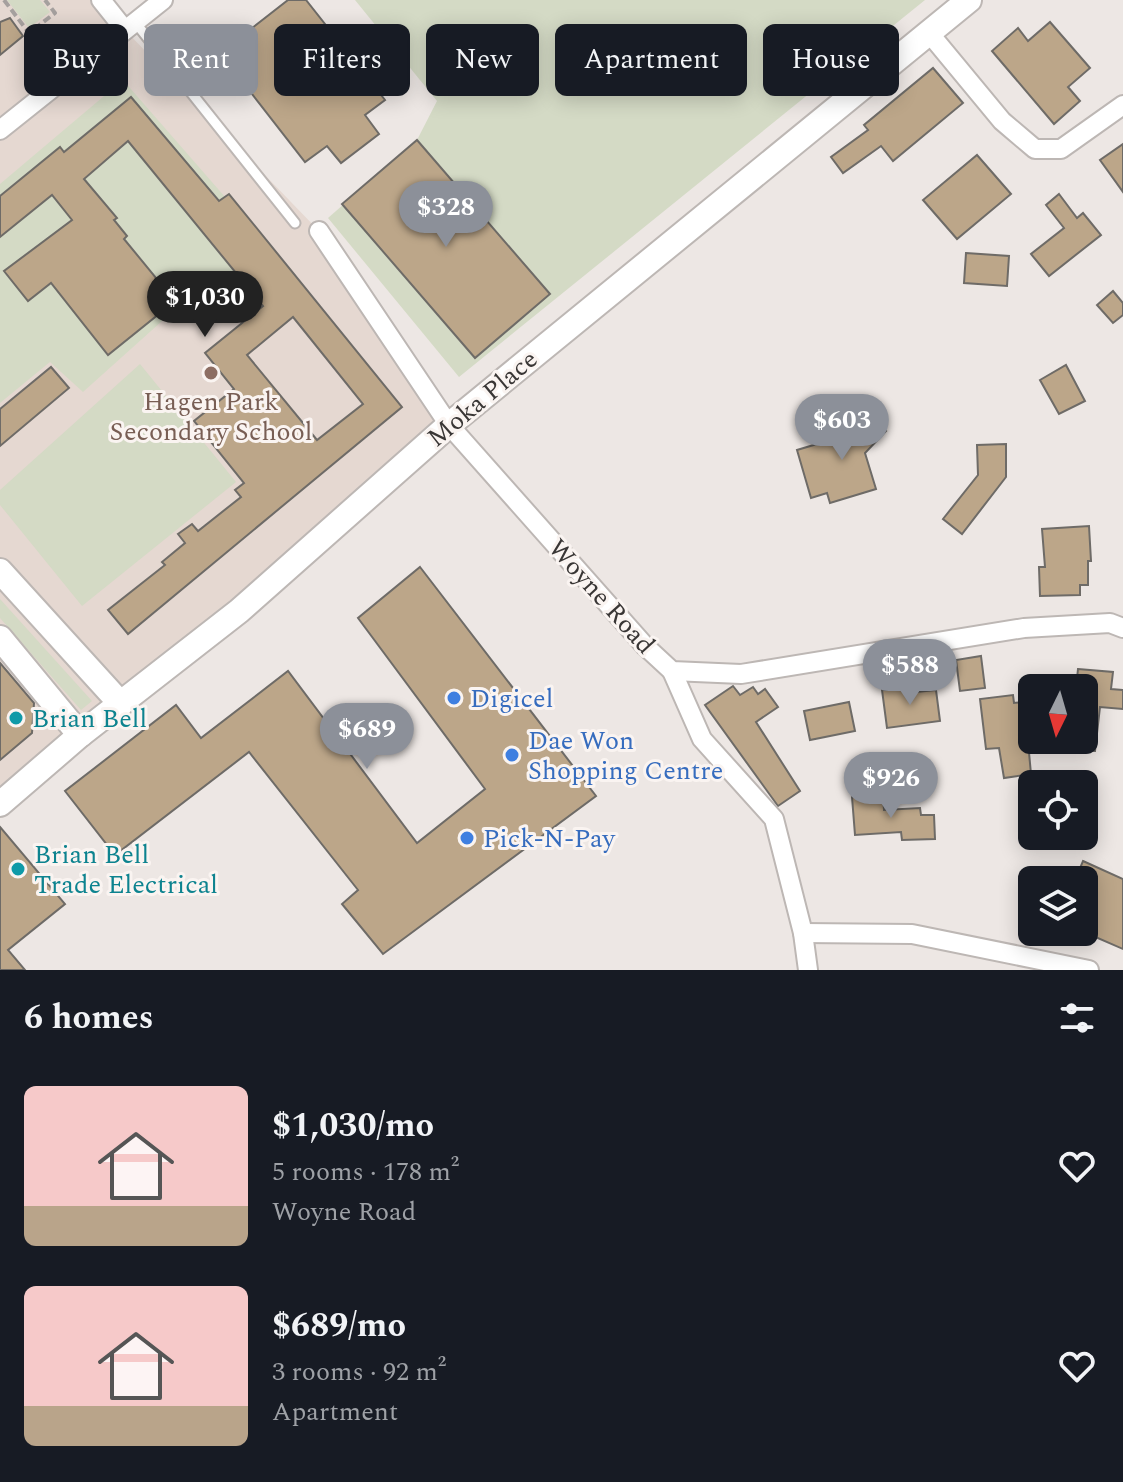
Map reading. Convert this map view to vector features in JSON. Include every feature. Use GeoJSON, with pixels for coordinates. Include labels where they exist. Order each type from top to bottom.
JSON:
{"type":"FeatureCollection","features":[{"type":"Feature","properties":{"kind":"street"},"geometry":{"type":"LineString","coordinates":[[101,0],[130,26]]}},
{"type":"Feature","properties":{"kind":"street"},"geometry":{"type":"LineString","coordinates":[[0,130],[163,0]]}},
{"type":"Feature","properties":{"kind":"street","name":"Moka Place"},"geometry":{"type":"LineString","coordinates":[[0,804],[80,735],[239,611],[449,425],[969,0]]}},
{"type":"Feature","properties":{"kind":"street"},"geometry":{"type":"LineString","coordinates":[[930,34],[1002,121],[1035,149],[1061,149],[1123,105]]}},
{"type":"Feature","properties":{"kind":"street","name":"Woyne Road"},"geometry":{"type":"LineString","coordinates":[[319,231],[449,425],[645,646],[672,671],[741,674],[1024,628],[1119,621]]}},
{"type":"Feature","properties":{"kind":"street"},"geometry":{"type":"LineString","coordinates":[[0,571],[121,704]]}},
{"type":"Feature","properties":{"kind":"street"},"geometry":{"type":"LineString","coordinates":[[0,638],[80,735]]}},
{"type":"Feature","properties":{"kind":"street"},"geometry":{"type":"LineString","coordinates":[[672,671],[702,739],[774,819],[803,933],[808,970]]}},
{"type":"Feature","properties":{"kind":"street"},"geometry":{"type":"LineString","coordinates":[[803,933],[912,934],[1089,970]]}},
{"type":"Feature","properties":{"kind":"lane"},"geometry":{"type":"LineString","coordinates":[[130,26],[295,223]]}},
{"type":"Feature","properties":{"kind":"path"},"geometry":{"type":"LineString","coordinates":[[4,0],[29,33],[55,13],[45,0]]}},
{"type":"Feature","properties":{"kind":"shaded area","name":"Hagen Park Secondary School"},"geometry":{"type":"Polygon","coordinates":[[[0,0],[101,0],[120,24],[24,24],[24,96],[128,96],[128,33],[144,50],[144,96],[189,96],[319,231],[449,425],[0,799],[0,0]]]}},
{"type":"Feature","properties":{"kind":"green space"},"geometry":{"type":"Polygon","coordinates":[[[7,0],[40,0],[50,12],[34,24],[26,24],[7,0]]]}},
{"type":"Feature","properties":{"kind":"green space"},"geometry":{"type":"Polygon","coordinates":[[[355,0],[925,0],[895,24],[763,24],[763,96],[806,96],[459,377],[328,218],[417,140],[437,101],[433,96],[539,96],[539,24],[426,24],[426,87],[410,68],[410,24],[374,24],[355,0]]]}},
{"type":"Feature","properties":{"kind":"green space"},"geometry":{"type":"Polygon","coordinates":[[[128,86],[280,260],[249,288],[226,275],[183,316],[171,313],[83,392],[50,362],[0,403],[0,184],[104,96],[128,96],[128,86]]]}},
{"type":"Feature","properties":{"kind":"green space"},"geometry":{"type":"Polygon","coordinates":[[[140,364],[236,482],[82,606],[0,505],[0,490],[140,364]]]}},
{"type":"Feature","properties":{"kind":"green space"},"geometry":{"type":"Polygon","coordinates":[[[0,599],[92,701],[81,710],[0,618],[0,599]]]}},
{"type":"Feature","properties":{"kind":"building"},"geometry":{"type":"Polygon","coordinates":[[[288,0],[306,0],[325,24],[274,24],[274,96],[382,96],[385,100],[365,115],[379,134],[341,163],[327,146],[305,162],[254,96],[258,96],[257,24],[288,0]]]}},
{"type":"Feature","properties":{"kind":"building"},"geometry":{"type":"Polygon","coordinates":[[[10,18],[23,36],[0,55],[0,22],[10,18]]]}},
{"type":"Feature","properties":{"kind":"building"},"geometry":{"type":"Polygon","coordinates":[[[1050,22],[1090,68],[1068,87],[1080,101],[1054,124],[992,51],[1018,28],[1028,41],[1050,22]]]}},
{"type":"Feature","properties":{"kind":"building"},"geometry":{"type":"Polygon","coordinates":[[[933,68],[963,103],[893,161],[881,146],[843,173],[831,157],[868,130],[864,125],[933,68]]]}},
{"type":"Feature","properties":{"kind":"building"},"geometry":{"type":"Polygon","coordinates":[[[131,97],[219,201],[229,194],[402,407],[128,634],[108,610],[165,565],[162,562],[185,543],[178,534],[192,524],[198,531],[241,497],[235,490],[244,483],[194,421],[234,389],[205,353],[263,306],[128,141],[84,179],[117,218],[114,220],[127,236],[124,239],[175,301],[108,355],[51,283],[28,301],[4,271],[72,220],[52,195],[0,237],[0,196],[60,147],[64,152],[131,97]],[[293,317],[247,355],[317,440],[363,404],[293,317]]]}},
{"type":"Feature","properties":{"kind":"building"},"geometry":{"type":"Polygon","coordinates":[[[417,140],[550,294],[475,358],[342,204],[417,140]]]}},
{"type":"Feature","properties":{"kind":"building"},"geometry":{"type":"Polygon","coordinates":[[[1123,144],[1123,192],[1100,160],[1123,144]]]}},
{"type":"Feature","properties":{"kind":"building"},"geometry":{"type":"Polygon","coordinates":[[[977,155],[1011,194],[957,239],[923,200],[977,155]]]}},
{"type":"Feature","properties":{"kind":"building"},"geometry":{"type":"Polygon","coordinates":[[[1059,194],[1077,218],[1083,213],[1101,235],[1049,276],[1031,254],[1064,228],[1046,205],[1059,194]]]}},
{"type":"Feature","properties":{"kind":"building"},"geometry":{"type":"Polygon","coordinates":[[[966,253],[1009,256],[1007,286],[964,283],[966,253]]]}},
{"type":"Feature","properties":{"kind":"building"},"geometry":{"type":"Polygon","coordinates":[[[1113,291],[1123,303],[1123,315],[1113,323],[1097,305],[1113,291]]]}},
{"type":"Feature","properties":{"kind":"building"},"geometry":{"type":"Polygon","coordinates":[[[1066,365],[1085,401],[1059,414],[1040,380],[1066,365]]]}},
{"type":"Feature","properties":{"kind":"building"},"geometry":{"type":"Polygon","coordinates":[[[51,367],[69,388],[0,446],[0,409],[51,367]]]}},
{"type":"Feature","properties":{"kind":"building"},"geometry":{"type":"Polygon","coordinates":[[[867,411],[886,431],[865,453],[876,489],[830,503],[827,493],[811,498],[797,450],[837,438],[867,411]]]}},
{"type":"Feature","properties":{"kind":"building"},"geometry":{"type":"Polygon","coordinates":[[[1006,444],[1006,477],[962,534],[943,519],[978,475],[977,445],[1006,444]]]}},
{"type":"Feature","properties":{"kind":"building"},"geometry":{"type":"Polygon","coordinates":[[[1089,526],[1091,561],[1088,561],[1088,585],[1080,585],[1080,595],[1040,596],[1039,567],[1045,567],[1042,529],[1089,526]]]}},
{"type":"Feature","properties":{"kind":"building","name":"Dae Won Shopping Centre"},"geometry":{"type":"Polygon","coordinates":[[[420,567],[596,796],[383,954],[342,904],[358,890],[249,752],[115,855],[65,791],[176,705],[201,738],[288,671],[417,843],[485,789],[358,618],[420,567]]]}},
{"type":"Feature","properties":{"kind":"building"},"geometry":{"type":"Polygon","coordinates":[[[981,656],[985,688],[960,691],[956,660],[981,656]]]}},
{"type":"Feature","properties":{"kind":"building","name":"Brian Bell"},"geometry":{"type":"Polygon","coordinates":[[[0,663],[34,703],[32,733],[0,760],[0,663]]]}},
{"type":"Feature","properties":{"kind":"building"},"geometry":{"type":"Polygon","coordinates":[[[1078,669],[1113,672],[1111,689],[1123,690],[1123,709],[1100,707],[1098,725],[1098,674],[1077,674],[1078,669]]]}},
{"type":"Feature","properties":{"kind":"building"},"geometry":{"type":"Polygon","coordinates":[[[733,686],[740,695],[753,687],[758,694],[765,689],[778,707],[756,722],[800,791],[778,806],[705,705],[733,686]]]}},
{"type":"Feature","properties":{"kind":"building"},"geometry":{"type":"Polygon","coordinates":[[[917,686],[917,692],[936,690],[940,721],[887,728],[882,690],[917,686]]]}},
{"type":"Feature","properties":{"kind":"building"},"geometry":{"type":"Polygon","coordinates":[[[1013,695],[1014,703],[1018,703],[1018,754],[1029,754],[1031,770],[1018,770],[1018,776],[1004,778],[999,748],[986,749],[980,699],[1013,695]]]}},
{"type":"Feature","properties":{"kind":"building"},"geometry":{"type":"Polygon","coordinates":[[[849,702],[855,731],[810,740],[804,711],[849,702]]]}},
{"type":"Feature","properties":{"kind":"building"},"geometry":{"type":"Polygon","coordinates":[[[883,795],[884,810],[920,808],[921,815],[934,815],[935,839],[902,840],[901,832],[855,835],[852,797],[883,795]]]}},
{"type":"Feature","properties":{"kind":"building","name":"Brian Bell Trade Electrical"},"geometry":{"type":"Polygon","coordinates":[[[0,827],[65,904],[8,950],[25,970],[0,970],[0,827]]]}},
{"type":"Feature","properties":{"kind":"building"},"geometry":{"type":"Polygon","coordinates":[[[1098,868],[1123,879],[1123,949],[1098,938],[1098,868]]]}},
{"type":"Feature","properties":{"kind":"place","name":"Hagen Park Secondary School"},"geometry":{"type":"Point","coordinates":[211,373]}},
{"type":"Feature","properties":{"kind":"place","name":"Digicel"},"geometry":{"type":"Point","coordinates":[454,698]}},
{"type":"Feature","properties":{"kind":"place","name":"Brian Bell"},"geometry":{"type":"Point","coordinates":[16,718]}},
{"type":"Feature","properties":{"kind":"place","name":"Dae Won Shopping Centre"},"geometry":{"type":"Point","coordinates":[512,755]}},
{"type":"Feature","properties":{"kind":"place","name":"Pick-N-Pay"},"geometry":{"type":"Point","coordinates":[467,838]}},
{"type":"Feature","properties":{"kind":"place","name":"Brian Bell Trade Electrical"},"geometry":{"type":"Point","coordinates":[18,869]}}]}
